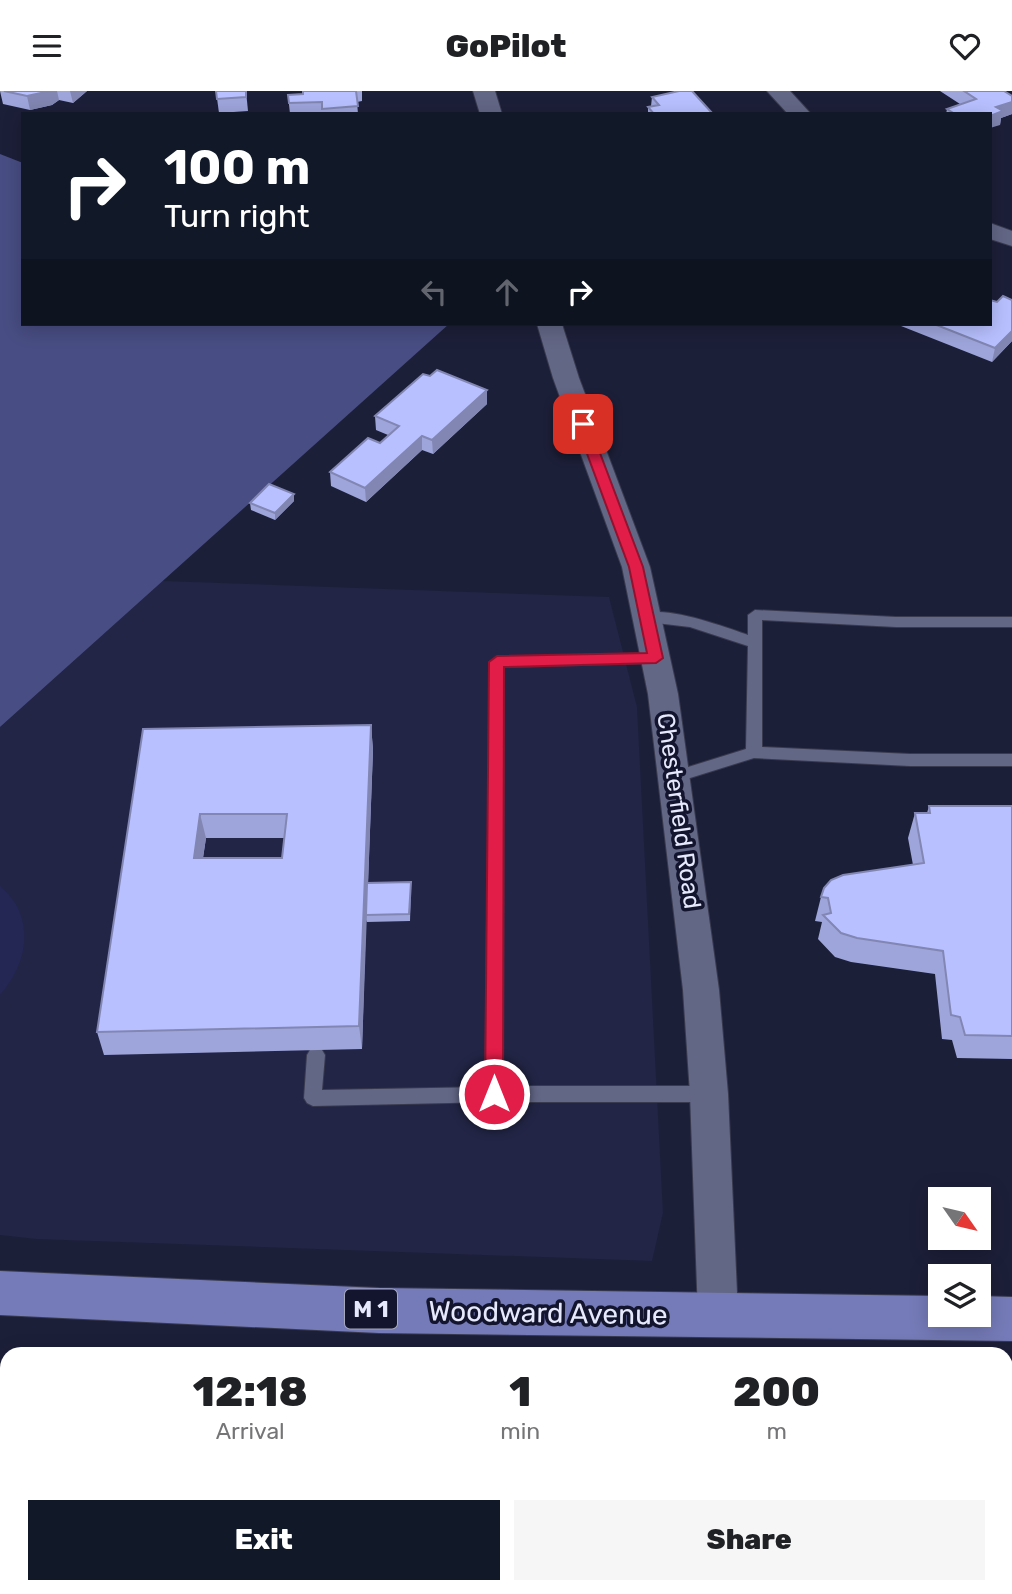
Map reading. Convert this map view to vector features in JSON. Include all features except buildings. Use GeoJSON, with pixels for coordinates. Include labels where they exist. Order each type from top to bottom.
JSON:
{"type":"FeatureCollection","features":[{"type":"Feature","properties":{"kind":"main road","name":"Woodward Avenue"},"geometry":{"type":"LineString","coordinates":[[0,1293],[549,1315],[1012,1319]]}},
{"type":"Feature","properties":{"kind":"street"},"geometry":{"type":"LineString","coordinates":[[484,91],[490,112]]}},
{"type":"Feature","properties":{"kind":"street"},"geometry":{"type":"LineString","coordinates":[[778,91],[798,112]]}},
{"type":"Feature","properties":{"kind":"street"},"geometry":{"type":"LineString","coordinates":[[992,231],[1012,239]]}},
{"type":"Feature","properties":{"kind":"street","name":"Chesterfield Road"},"geometry":{"type":"LineString","coordinates":[[550,326],[566,378],[636,567],[656,658],[690,890],[709,1094],[718,1315]]}},
{"type":"Feature","properties":{"kind":"lane"},"geometry":{"type":"LineString","coordinates":[[754,752],[755,615],[896,622],[1012,622]]}},
{"type":"Feature","properties":{"kind":"lane"},"geometry":{"type":"LineString","coordinates":[[648,617],[688,620],[709,625],[755,643]]}},
{"type":"Feature","properties":{"kind":"lane"},"geometry":{"type":"LineString","coordinates":[[494,1094],[497,662],[656,658]]}},
{"type":"Feature","properties":{"kind":"lane"},"geometry":{"type":"LineString","coordinates":[[674,777],[754,752],[911,760],[1012,760]]}},
{"type":"Feature","properties":{"kind":"lane"},"geometry":{"type":"LineString","coordinates":[[316,1055],[313,1098],[494,1094],[709,1094]]}},
{"type":"Feature","properties":{"kind":"shaded area"},"geometry":{"type":"Polygon","coordinates":[[[0,154],[21,162],[21,326],[447,326],[0,727],[0,154]]]}},
{"type":"Feature","properties":{"kind":"shaded area"},"geometry":{"type":"Polygon","coordinates":[[[162,581],[609,597],[637,707],[663,1213],[652,1261],[36,1239],[0,1235],[0,727],[162,581]]]}},
{"type":"Feature","properties":{"kind":"shaded area"},"geometry":{"type":"Polygon","coordinates":[[[0,886],[12,898],[19,911],[24,939],[17,968],[0,995],[0,886]]]}},
{"type":"Feature","properties":{"kind":"route"},"geometry":{"type":"LineString","coordinates":[[494,1094],[497,662],[656,658],[636,567],[583,424]]}}]}
